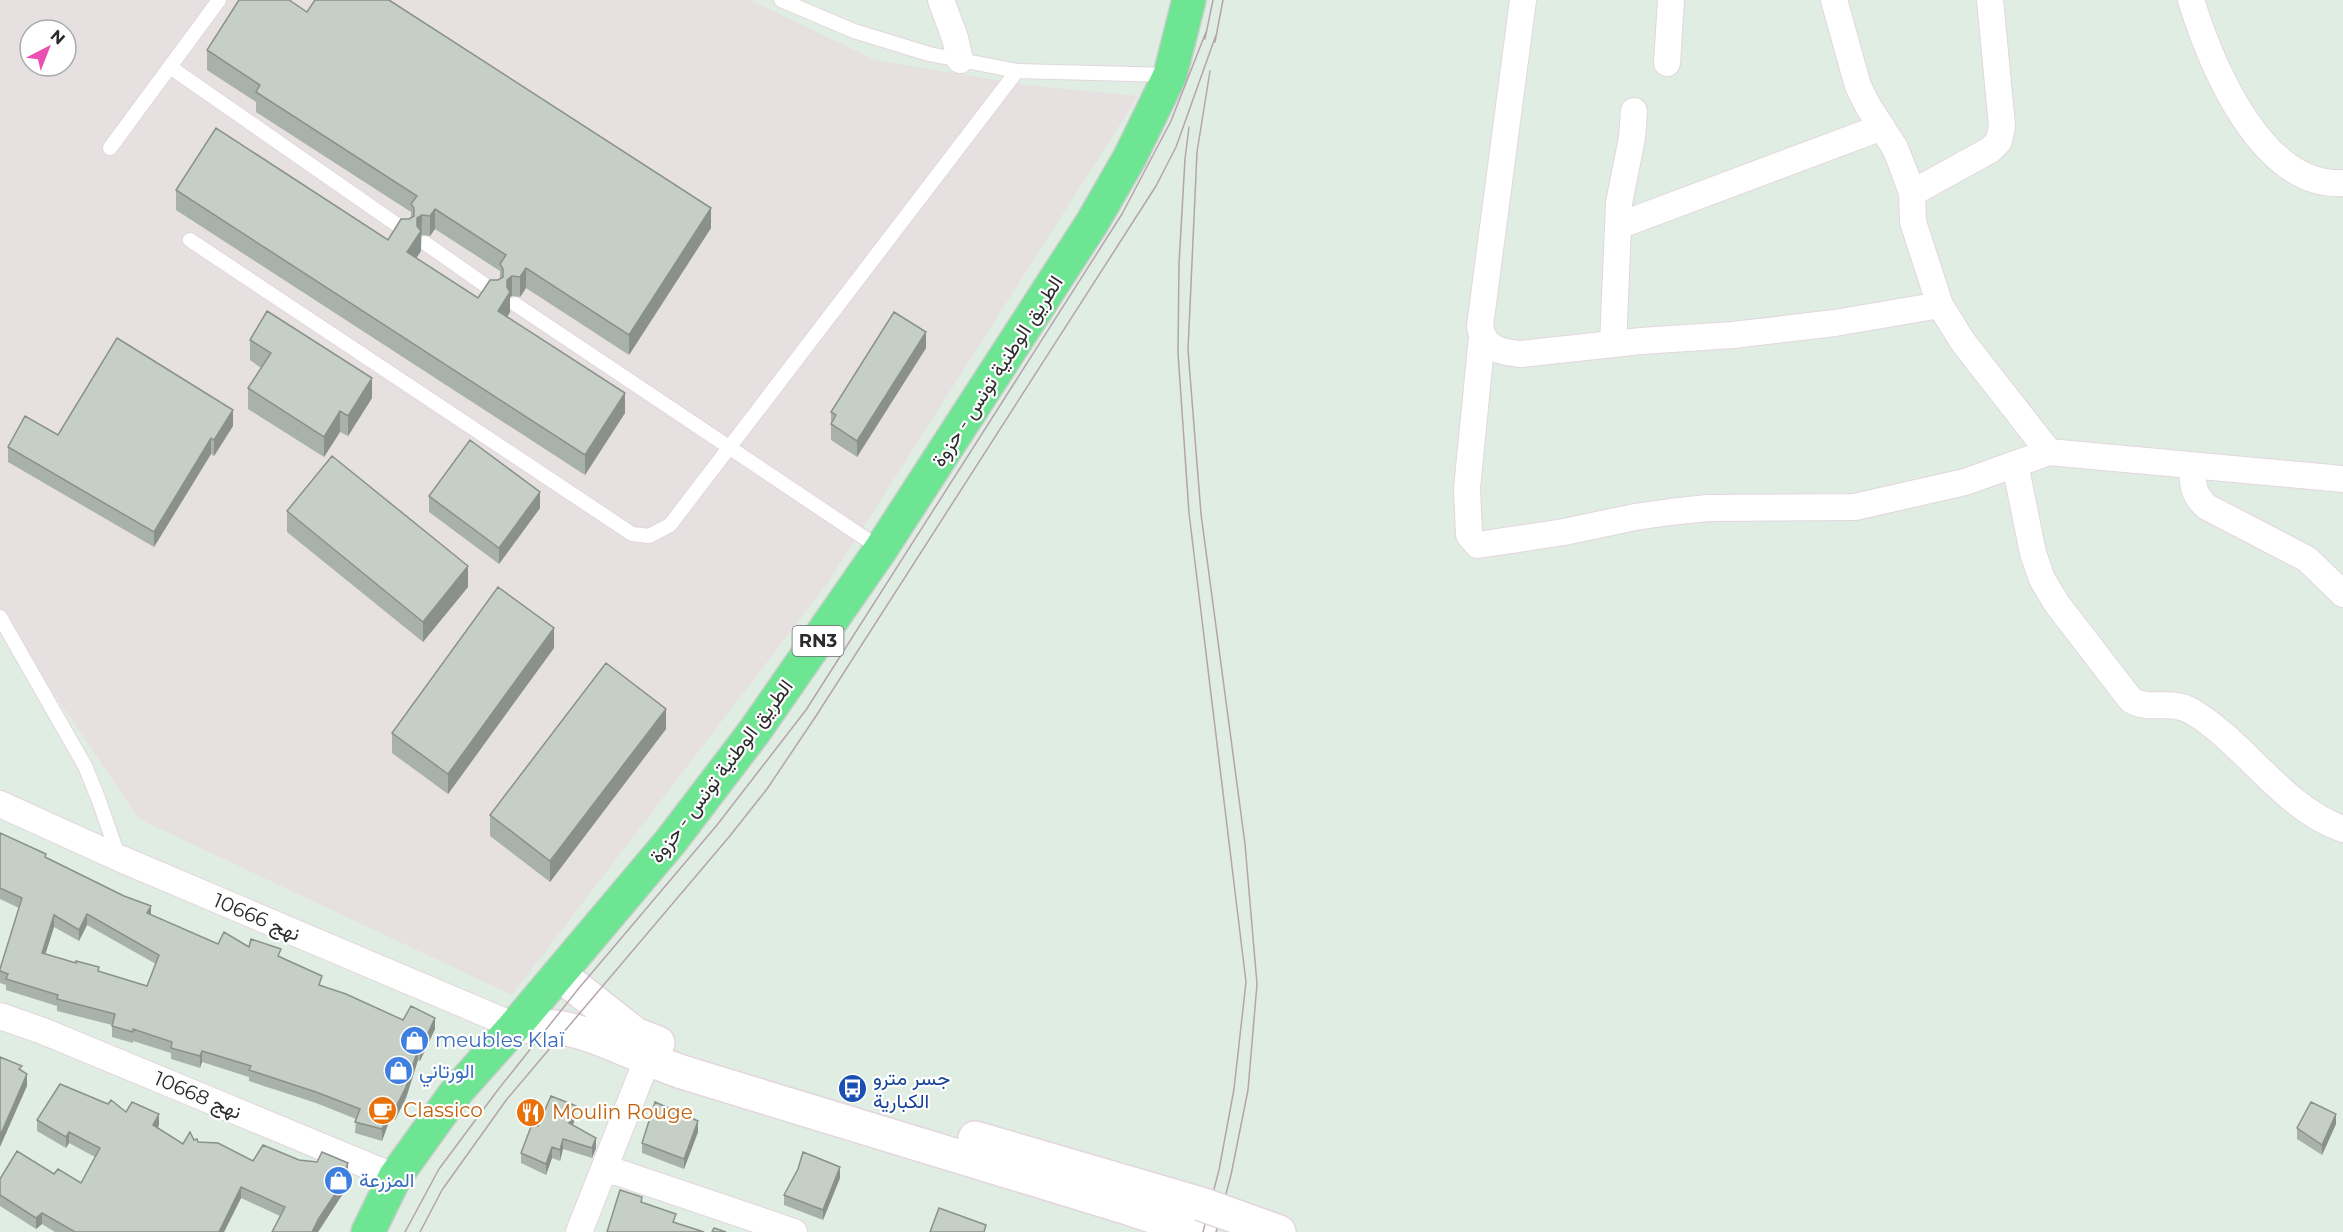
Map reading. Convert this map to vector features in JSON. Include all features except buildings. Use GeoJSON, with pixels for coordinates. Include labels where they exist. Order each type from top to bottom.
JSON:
{"type":"FeatureCollection","features":[{"type":"Feature","properties":{"kind":"main road","name":"الطريق الوطنية تونس - حزوة"},"geometry":{"type":"LineString","coordinates":[[368,1232],[395,1177],[457,1091],[671,841],[754,732],[881,549],[1092,222],[1130,157],[1170,75],[1189,0]]}},
{"type":"Feature","properties":{"kind":"main road"},"geometry":{"type":"LineString","coordinates":[[559,974],[635,1034],[650,1040],[1189,1220]]}},
{"type":"Feature","properties":{"kind":"main road"},"geometry":{"type":"LineString","coordinates":[[515,1026],[566,1029],[609,1042],[647,1060],[1189,1220],[1264,1228]]}},
{"type":"Feature","properties":{"kind":"street"},"geometry":{"type":"LineString","coordinates":[[941,0],[955,38],[960,60]]}},
{"type":"Feature","properties":{"kind":"street"},"geometry":{"type":"LineString","coordinates":[[1523,0],[1480,326],[1482,337],[1467,488],[1469,535],[1478,545],[1564,532],[1635,517],[1708,508],[1855,507],[1965,482],[2049,452],[2343,479]]}},
{"type":"Feature","properties":{"kind":"street"},"geometry":{"type":"LineString","coordinates":[[1667,63],[1671,0]]}},
{"type":"Feature","properties":{"kind":"street"},"geometry":{"type":"LineString","coordinates":[[1834,0],[1858,86],[1895,148],[1912,193],[1912,222],[1940,305],[1963,342],[2049,452]]}},
{"type":"Feature","properties":{"kind":"street"},"geometry":{"type":"LineString","coordinates":[[1912,193],[1990,150],[1999,141],[2002,126],[1990,0]]}},
{"type":"Feature","properties":{"kind":"street"},"geometry":{"type":"LineString","coordinates":[[2191,0],[2222,79],[2247,122],[2270,152],[2297,172],[2330,184],[2343,183]]}},
{"type":"Feature","properties":{"kind":"street"},"geometry":{"type":"LineString","coordinates":[[1613,344],[1619,203],[1632,138],[1634,111]]}},
{"type":"Feature","properties":{"kind":"street"},"geometry":{"type":"LineString","coordinates":[[1618,226],[1882,127]]}},
{"type":"Feature","properties":{"kind":"street"},"geometry":{"type":"LineString","coordinates":[[1482,337],[1492,348],[1520,354],[1755,333],[1856,320],[1940,305]]}},
{"type":"Feature","properties":{"kind":"street"},"geometry":{"type":"LineString","coordinates":[[2015,464],[2031,544],[2042,579],[2063,611],[2131,700],[2138,704],[2175,705],[2196,714],[2230,741],[2307,810],[2343,829]]}},
{"type":"Feature","properties":{"kind":"street"},"geometry":{"type":"LineString","coordinates":[[2193,467],[2194,490],[2198,500],[2207,507],[2307,559],[2343,594]]}},
{"type":"Feature","properties":{"kind":"street","name":"نهج 10666"},"geometry":{"type":"LineString","coordinates":[[0,804],[118,858],[515,1026]]}},
{"type":"Feature","properties":{"kind":"street","name":"نهج 10668"},"geometry":{"type":"LineString","coordinates":[[0,1016],[54,1035],[395,1177]]}},
{"type":"Feature","properties":{"kind":"street"},"geometry":{"type":"LineString","coordinates":[[579,1232],[647,1060]]}},
{"type":"Feature","properties":{"kind":"street"},"geometry":{"type":"LineString","coordinates":[[605,1168],[794,1232]]}},
{"type":"Feature","properties":{"kind":"lane"},"geometry":{"type":"LineString","coordinates":[[110,148],[219,0]]}},
{"type":"Feature","properties":{"kind":"lane"},"geometry":{"type":"LineString","coordinates":[[781,0],[854,32],[929,54],[1017,71],[1170,75]]}},
{"type":"Feature","properties":{"kind":"lane"},"geometry":{"type":"LineString","coordinates":[[170,67],[406,231]]}},
{"type":"Feature","properties":{"kind":"lane"},"geometry":{"type":"LineString","coordinates":[[190,240],[632,534],[650,536],[670,525],[1017,71]]}},
{"type":"Feature","properties":{"kind":"lane"},"geometry":{"type":"LineString","coordinates":[[425,243],[495,292]]}},
{"type":"Feature","properties":{"kind":"lane"},"geometry":{"type":"LineString","coordinates":[[515,304],[881,549]]}},
{"type":"Feature","properties":{"kind":"lane"},"geometry":{"type":"LineString","coordinates":[[0,617],[85,766],[118,858]]}},
{"type":"Feature","properties":{"kind":"shaded area"},"geometry":{"type":"Polygon","coordinates":[[[0,0],[750,0],[875,60],[1024,85],[1138,96],[829,581],[512,995],[139,819],[0,614],[0,0]]]}},
{"type":"Feature","properties":{"kind":"tram line"},"geometry":{"type":"LineString","coordinates":[[1205,39],[1213,0]]}},
{"type":"Feature","properties":{"kind":"tram line"},"geometry":{"type":"LineString","coordinates":[[1215,42],[1223,0]]}},
{"type":"Feature","properties":{"kind":"tram line"},"geometry":{"type":"LineString","coordinates":[[405,1232],[439,1169],[497,1091],[579,988],[717,825],[806,710],[1122,214],[1171,121],[1206,32]]}},
{"type":"Feature","properties":{"kind":"tram line"},"geometry":{"type":"LineString","coordinates":[[420,1232],[442,1190],[507,1099],[729,837],[767,789],[816,716],[1156,186],[1176,147],[1216,35]]}},
{"type":"Feature","properties":{"kind":"tram line"},"geometry":{"type":"LineString","coordinates":[[1210,71],[1197,152],[1188,350],[1201,514],[1245,844],[1257,984],[1248,1090],[1231,1175],[1216,1232]]}},
{"type":"Feature","properties":{"kind":"tram line"},"geometry":{"type":"LineString","coordinates":[[1189,127],[1179,264],[1178,353],[1189,513],[1246,982],[1234,1089],[1219,1170],[1203,1232]]}},
{"type":"Feature","properties":{"kind":"place","name":"meubles Klaï"},"geometry":{"type":"Point","coordinates":[414,1040]}},
{"type":"Feature","properties":{"kind":"place","name":"الورتاني"},"geometry":{"type":"Point","coordinates":[398,1071]}},
{"type":"Feature","properties":{"kind":"place","name":"جسر مترو الكبارية"},"geometry":{"type":"Point","coordinates":[852,1089]}},
{"type":"Feature","properties":{"kind":"place","name":"Classico"},"geometry":{"type":"Point","coordinates":[382,1110]}},
{"type":"Feature","properties":{"kind":"place","name":"Moulin Rouge"},"geometry":{"type":"Point","coordinates":[531,1112]}},
{"type":"Feature","properties":{"kind":"place","name":"المزرعة"},"geometry":{"type":"Point","coordinates":[338,1180]}}]}
